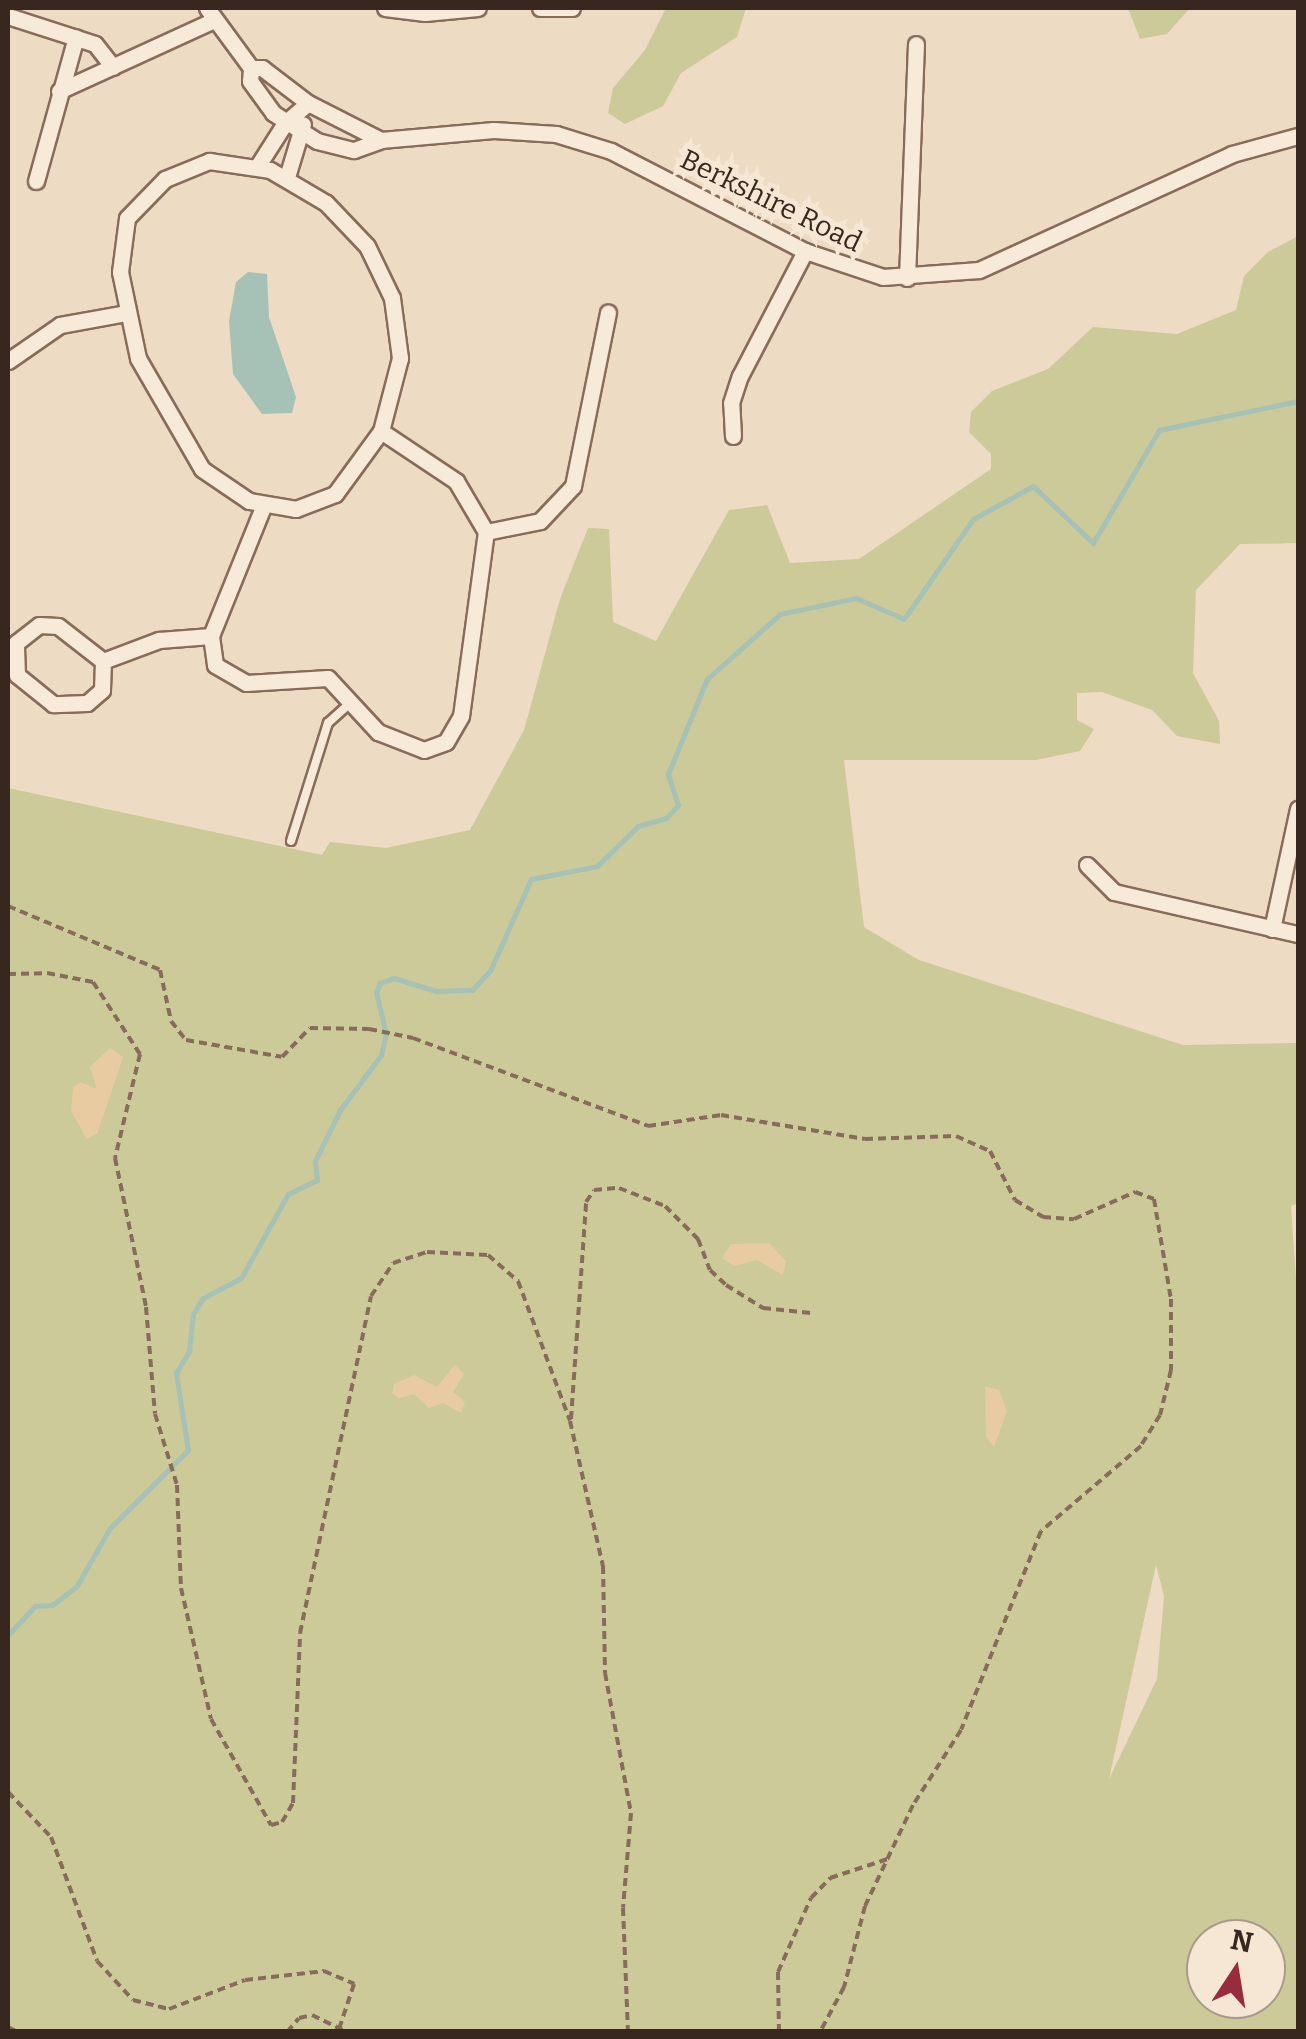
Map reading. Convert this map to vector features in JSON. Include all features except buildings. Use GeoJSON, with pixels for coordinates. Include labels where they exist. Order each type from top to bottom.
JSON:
{"type":"FeatureCollection","features":[{"type":"Feature","properties":{"kind":"street"},"geometry":{"type":"LineString","coordinates":[[384,8],[425,13],[478,8]]}},
{"type":"Feature","properties":{"kind":"street"},"geometry":{"type":"LineString","coordinates":[[540,8],[572,8]]}},
{"type":"Feature","properties":{"kind":"street"},"geometry":{"type":"LineString","coordinates":[[59,91],[211,14]]}},
{"type":"Feature","properties":{"kind":"street","name":"Berkshire Road"},"geometry":{"type":"LineString","coordinates":[[211,14],[251,68],[250,82],[285,123],[301,133],[354,150],[381,140],[494,130],[556,134],[611,152],[806,250],[860,272],[907,278],[958,274],[1010,259],[1232,154],[1298,136]]}},
{"type":"Feature","properties":{"kind":"street"},"geometry":{"type":"LineString","coordinates":[[8,16],[95,44],[112,67]]}},
{"type":"Feature","properties":{"kind":"street"},"geometry":{"type":"LineString","coordinates":[[36,180],[76,37]]}},
{"type":"Feature","properties":{"kind":"street"},"geometry":{"type":"LineString","coordinates":[[907,278],[916,44]]}},
{"type":"Feature","properties":{"kind":"street","name":"Berkshire Road"},"geometry":{"type":"LineString","coordinates":[[251,68],[262,68],[308,103],[381,140]]}},
{"type":"Feature","properties":{"kind":"street"},"geometry":{"type":"LineString","coordinates":[[257,166],[285,123],[308,103]]}},
{"type":"Feature","properties":{"kind":"street"},"geometry":{"type":"LineString","coordinates":[[287,177],[308,103]]}},
{"type":"Feature","properties":{"kind":"street"},"geometry":{"type":"LineString","coordinates":[[197,164],[257,166],[287,177],[351,226],[392,298],[400,358],[381,431],[335,494],[296,509],[263,507],[226,488],[189,452],[149,386],[126,313],[122,233],[140,198],[197,164]]}},
{"type":"Feature","properties":{"kind":"street"},"geometry":{"type":"LineString","coordinates":[[733,436],[731,404],[740,376],[806,250]]}},
{"type":"Feature","properties":{"kind":"street"},"geometry":{"type":"LineString","coordinates":[[486,532],[540,521],[573,486],[608,312]]}},
{"type":"Feature","properties":{"kind":"street"},"geometry":{"type":"LineString","coordinates":[[8,361],[60,325],[126,313]]}},
{"type":"Feature","properties":{"kind":"street"},"geometry":{"type":"LineString","coordinates":[[263,507],[211,636],[215,665],[233,680],[328,678],[378,732],[409,748],[436,748],[456,732],[486,532],[456,481],[381,431]]}},
{"type":"Feature","properties":{"kind":"street"},"geometry":{"type":"LineString","coordinates":[[58,626],[104,661],[96,697],[66,707],[25,684],[13,653],[30,628],[58,626]]}},
{"type":"Feature","properties":{"kind":"street"},"geometry":{"type":"LineString","coordinates":[[104,661],[159,640],[211,636]]}},
{"type":"Feature","properties":{"kind":"street"},"geometry":{"type":"LineString","coordinates":[[1272,928],[1298,810]]}},
{"type":"Feature","properties":{"kind":"street"},"geometry":{"type":"LineString","coordinates":[[1087,865],[1114,892],[1298,934]]}},
{"type":"Feature","properties":{"kind":"lane"},"geometry":{"type":"LineString","coordinates":[[291,841],[328,723],[351,702]]}},
{"type":"Feature","properties":{"kind":"path"},"geometry":{"type":"LineString","coordinates":[[8,906],[160,970],[171,1021],[186,1040],[282,1057],[310,1028],[369,1029],[398,1035],[648,1126],[721,1115],[865,1139],[956,1136],[990,1151],[1015,1200],[1043,1217],[1074,1219],[1135,1192],[1154,1199],[1171,1299],[1171,1370],[1160,1415],[1141,1446],[1041,1531],[961,1730],[913,1805],[854,1931],[844,1988],[820,2032]]}},
{"type":"Feature","properties":{"kind":"path"},"geometry":{"type":"LineString","coordinates":[[8,974],[47,972],[93,982],[140,1054],[115,1158],[146,1308],[155,1414],[176,1482],[178,1568],[205,1700],[262,1817],[276,1824],[293,1803],[300,1633],[341,1416],[371,1296],[387,1268],[428,1252],[475,1252],[500,1260],[525,1297],[571,1424],[602,1566],[604,1674],[631,1813],[623,1908],[628,2032]]}},
{"type":"Feature","properties":{"kind":"path"},"geometry":{"type":"LineString","coordinates":[[571,1424],[586,1202],[594,1190],[619,1188],[665,1206],[698,1239],[710,1270],[726,1285],[763,1308],[812,1312]]}},
{"type":"Feature","properties":{"kind":"path"},"geometry":{"type":"LineString","coordinates":[[8,1792],[51,1837],[96,1961],[133,2000],[168,2010],[245,1980],[324,1971],[354,1984],[338,2029]]}},
{"type":"Feature","properties":{"kind":"path"},"geometry":{"type":"LineString","coordinates":[[779,2032],[778,1972],[811,1898],[830,1878],[891,1858]]}},
{"type":"Feature","properties":{"kind":"path"},"geometry":{"type":"LineString","coordinates":[[287,2032],[299,2018],[312,2015],[347,2032]]}},
{"type":"Feature","properties":{"kind":"path"},"geometry":{"type":"LineString","coordinates":[[8,2027],[18,2032]]}},
{"type":"Feature","properties":{"kind":"shaded area"},"geometry":{"type":"Polygon","coordinates":[[[666,8],[746,8],[737,37],[681,73],[663,106],[625,124],[608,113],[613,88],[645,50],[666,8]]]}},
{"type":"Feature","properties":{"kind":"shaded area"},"geometry":{"type":"Polygon","coordinates":[[[1128,8],[1190,8],[1167,34],[1140,39],[1128,8]]]}},
{"type":"Feature","properties":{"kind":"shaded area"},"geometry":{"type":"Polygon","coordinates":[[[1298,236],[1298,543],[1240,544],[1196,590],[1193,673],[1219,721],[1220,744],[1177,736],[1152,710],[1102,692],[1077,693],[1077,720],[1094,729],[1080,751],[1036,760],[844,760],[864,927],[919,960],[1183,1045],[1298,1043],[1298,1203],[1291,1206],[1298,1308],[1298,2031],[8,2032],[8,788],[322,855],[330,842],[386,848],[470,830],[524,730],[560,599],[588,528],[609,529],[613,622],[656,641],[729,510],[767,505],[790,563],[859,559],[991,469],[991,454],[969,432],[971,412],[992,391],[1048,369],[1093,327],[1177,334],[1236,310],[1244,276],[1268,252],[1298,236]],[[1156,1565],[1109,1779],[1157,1679],[1164,1596],[1156,1565]]]}},
{"type":"Feature","properties":{"kind":"shaded area"},"geometry":{"type":"Polygon","coordinates":[[[248,272],[267,274],[269,317],[296,397],[292,413],[262,414],[233,374],[229,321],[236,282],[248,272]]]}},
{"type":"Feature","properties":{"kind":"sand"},"geometry":{"type":"Polygon","coordinates":[[[110,1048],[123,1057],[97,1134],[87,1139],[71,1111],[73,1087],[80,1082],[97,1089],[90,1067],[110,1048]]]}},
{"type":"Feature","properties":{"kind":"sand"},"geometry":{"type":"Polygon","coordinates":[[[769,1243],[786,1261],[783,1275],[757,1260],[734,1266],[722,1258],[731,1244],[769,1243]]]}},
{"type":"Feature","properties":{"kind":"sand"},"geometry":{"type":"Polygon","coordinates":[[[455,1365],[464,1374],[453,1392],[465,1402],[461,1413],[443,1403],[429,1408],[414,1394],[399,1398],[392,1393],[394,1384],[414,1375],[437,1387],[455,1365]]]}},
{"type":"Feature","properties":{"kind":"sand"},"geometry":{"type":"Polygon","coordinates":[[[985,1386],[999,1390],[1007,1411],[994,1447],[986,1437],[985,1386]]]}},
{"type":"Feature","properties":{"kind":"waterway"},"geometry":{"type":"LineString","coordinates":[[8,1635],[35,1606],[52,1605],[76,1587],[110,1528],[188,1450],[176,1373],[189,1351],[193,1314],[203,1298],[241,1278],[288,1194],[317,1180],[315,1161],[340,1110],[381,1055],[386,1034],[376,992],[380,983],[394,978],[436,991],[472,990],[490,971],[531,879],[597,866],[638,826],[666,818],[678,805],[668,774],[707,679],[780,614],[856,598],[904,619],[973,519],[1033,486],[1093,543],[1159,430],[1298,401]]}}]}
